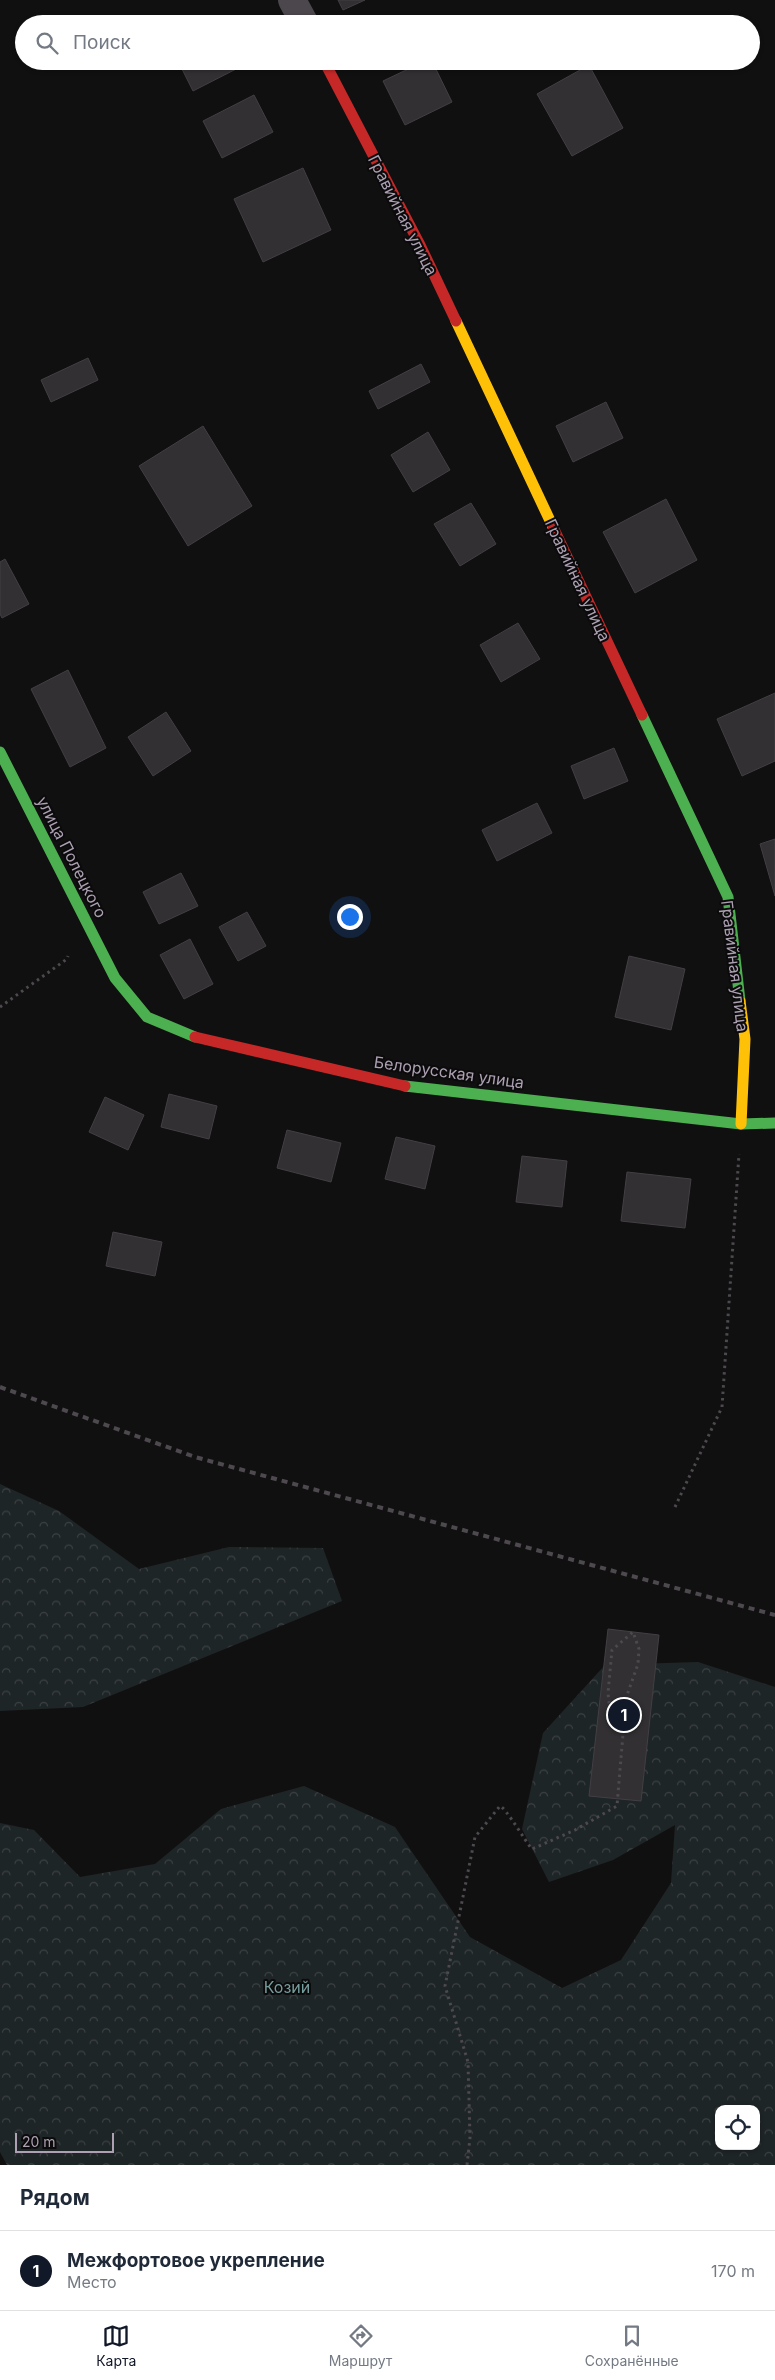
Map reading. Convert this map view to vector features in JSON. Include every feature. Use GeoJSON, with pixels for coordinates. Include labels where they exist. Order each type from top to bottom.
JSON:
{"type":"FeatureCollection","features":[{"type":"Feature","properties":{"kind":"street"},"geometry":{"type":"LineString","coordinates":[[292,0],[300,15]]}},
{"type":"Feature","properties":{"kind":"street","name":"Гравийная улица"},"geometry":{"type":"LineString","coordinates":[[329,70],[420,245],[728,897],[745,1039],[741,1124]]}},
{"type":"Feature","properties":{"kind":"street","name":"улица Полецкого"},"geometry":{"type":"LineString","coordinates":[[0,752],[115,978]]}},
{"type":"Feature","properties":{"kind":"street","name":"Белорусская улица"},"geometry":{"type":"LineString","coordinates":[[115,978],[147,1017],[196,1037],[397,1085],[741,1124],[775,1123]]}},
{"type":"Feature","properties":{"kind":"path"},"geometry":{"type":"LineString","coordinates":[[0,1007],[67,959],[82,912]]}},
{"type":"Feature","properties":{"kind":"path"},"geometry":{"type":"LineString","coordinates":[[675,1507],[722,1407],[741,1124]]}},
{"type":"Feature","properties":{"kind":"path"},"geometry":{"type":"LineString","coordinates":[[467,2165],[470,2138],[468,2062],[445,1986],[475,1837],[500,1806],[505,1808],[517,1831],[532,1849],[575,1830],[617,1806],[626,1698],[638,1664],[640,1649],[633,1632],[612,1650],[608,1693],[610,1712]]}},
{"type":"Feature","properties":{"kind":"green space"},"geometry":{"type":"Polygon","coordinates":[[[0,1484],[59,1511],[139,1569],[229,1547],[323,1548],[342,1601],[83,1707],[0,1711],[0,1484]]]}},
{"type":"Feature","properties":{"kind":"green space","name":"Козий"},"geometry":{"type":"Polygon","coordinates":[[[698,1662],[775,1687],[775,2165],[7,2165],[0,2152],[0,1823],[34,1830],[80,1877],[155,1864],[221,1809],[304,1786],[395,1827],[470,1937],[562,1988],[621,1960],[671,1883],[675,1825],[613,1860],[549,1882],[522,1829],[543,1733],[605,1665],[698,1662]]]}},
{"type":"Feature","properties":{"kind":"building"},"geometry":{"type":"Polygon","coordinates":[[[338,0],[365,0],[343,10],[338,0]]]}},
{"type":"Feature","properties":{"kind":"building"},"geometry":{"type":"Polygon","coordinates":[[[182,70],[234,70],[193,91],[182,70]]]}},
{"type":"Feature","properties":{"kind":"building"},"geometry":{"type":"Polygon","coordinates":[[[406,70],[436,70],[452,102],[405,125],[383,81],[406,70]]]}},
{"type":"Feature","properties":{"kind":"building"},"geometry":{"type":"Polygon","coordinates":[[[580,70],[592,70],[623,128],[572,156],[537,94],[580,70]]]}},
{"type":"Feature","properties":{"kind":"building"},"geometry":{"type":"Polygon","coordinates":[[[254,95],[273,132],[222,158],[203,121],[254,95]]]}},
{"type":"Feature","properties":{"kind":"building"},"geometry":{"type":"Polygon","coordinates":[[[303,168],[331,230],[263,262],[234,199],[303,168]]]}},
{"type":"Feature","properties":{"kind":"building"},"geometry":{"type":"Polygon","coordinates":[[[88,358],[98,380],[51,402],[41,380],[88,358]]]}},
{"type":"Feature","properties":{"kind":"building"},"geometry":{"type":"Polygon","coordinates":[[[421,364],[430,382],[378,409],[369,391],[421,364]]]}},
{"type":"Feature","properties":{"kind":"building"},"geometry":{"type":"Polygon","coordinates":[[[606,402],[623,438],[573,462],[556,426],[606,402]]]}},
{"type":"Feature","properties":{"kind":"building"},"geometry":{"type":"Polygon","coordinates":[[[203,426],[252,506],[188,546],[139,466],[203,426]]]}},
{"type":"Feature","properties":{"kind":"building"},"geometry":{"type":"Polygon","coordinates":[[[428,432],[450,470],[413,492],[391,455],[428,432]]]}},
{"type":"Feature","properties":{"kind":"building"},"geometry":{"type":"Polygon","coordinates":[[[666,499],[697,560],[635,593],[603,532],[666,499]]]}},
{"type":"Feature","properties":{"kind":"building"},"geometry":{"type":"Polygon","coordinates":[[[471,503],[496,544],[460,566],[434,524],[471,503]]]}},
{"type":"Feature","properties":{"kind":"building"},"geometry":{"type":"Polygon","coordinates":[[[5,559],[29,604],[2,618],[0,614],[0,562],[5,559]]]}},
{"type":"Feature","properties":{"kind":"building"},"geometry":{"type":"Polygon","coordinates":[[[518,623],[540,659],[501,682],[480,645],[518,623]]]}},
{"type":"Feature","properties":{"kind":"building"},"geometry":{"type":"Polygon","coordinates":[[[68,670],[106,748],[70,767],[31,689],[68,670]]]}},
{"type":"Feature","properties":{"kind":"building"},"geometry":{"type":"Polygon","coordinates":[[[775,693],[775,761],[742,776],[717,719],[775,693]]]}},
{"type":"Feature","properties":{"kind":"building"},"geometry":{"type":"Polygon","coordinates":[[[166,712],[191,751],[153,776],[128,737],[166,712]]]}},
{"type":"Feature","properties":{"kind":"building"},"geometry":{"type":"Polygon","coordinates":[[[614,748],[628,781],[584,799],[571,766],[614,748]]]}},
{"type":"Feature","properties":{"kind":"building"},"geometry":{"type":"Polygon","coordinates":[[[537,803],[552,833],[497,861],[482,830],[537,803]]]}},
{"type":"Feature","properties":{"kind":"building"},"geometry":{"type":"Polygon","coordinates":[[[775,839],[775,896],[760,844],[775,839]]]}},
{"type":"Feature","properties":{"kind":"building"},"geometry":{"type":"Polygon","coordinates":[[[181,873],[198,906],[159,924],[143,892],[181,873]]]}},
{"type":"Feature","properties":{"kind":"building"},"geometry":{"type":"Polygon","coordinates":[[[247,912],[266,946],[238,961],[219,927],[247,912]]]}},
{"type":"Feature","properties":{"kind":"building"},"geometry":{"type":"Polygon","coordinates":[[[190,939],[213,984],[184,999],[160,955],[190,939]]]}},
{"type":"Feature","properties":{"kind":"building"},"geometry":{"type":"Polygon","coordinates":[[[629,956],[685,969],[671,1030],[615,1017],[629,956]]]}},
{"type":"Feature","properties":{"kind":"building"},"geometry":{"type":"Polygon","coordinates":[[[169,1094],[217,1106],[209,1139],[161,1127],[169,1094]]]}},
{"type":"Feature","properties":{"kind":"building"},"geometry":{"type":"Polygon","coordinates":[[[105,1097],[144,1115],[128,1150],[89,1132],[105,1097]]]}},
{"type":"Feature","properties":{"kind":"building"},"geometry":{"type":"Polygon","coordinates":[[[287,1130],[341,1143],[331,1182],[277,1168],[287,1130]]]}},
{"type":"Feature","properties":{"kind":"building"},"geometry":{"type":"Polygon","coordinates":[[[396,1137],[435,1146],[425,1189],[385,1179],[396,1137]]]}},
{"type":"Feature","properties":{"kind":"building"},"geometry":{"type":"Polygon","coordinates":[[[522,1156],[567,1161],[562,1207],[516,1202],[522,1156]]]}},
{"type":"Feature","properties":{"kind":"building"},"geometry":{"type":"Polygon","coordinates":[[[627,1172],[691,1179],[685,1228],[621,1221],[627,1172]]]}},
{"type":"Feature","properties":{"kind":"building"},"geometry":{"type":"Polygon","coordinates":[[[113,1232],[162,1242],[155,1276],[106,1266],[113,1232]]]}},
{"type":"Feature","properties":{"kind":"building"},"geometry":{"type":"Polygon","coordinates":[[[608,1629],[659,1635],[641,1801],[589,1796],[608,1629]]]}},
{"type":"Feature","properties":{"kind":"railway"},"geometry":{"type":"LineString","coordinates":[[0,1387],[195,1457],[775,1615]]}},
{"type":"Feature","properties":{"kind":"traffic: fast"},"geometry":{"type":"LineString","coordinates":[[642,715],[728,897],[740,1001]]}},
{"type":"Feature","properties":{"kind":"traffic: fast"},"geometry":{"type":"LineString","coordinates":[[0,752],[115,978],[147,1017],[195,1037]]}},
{"type":"Feature","properties":{"kind":"traffic: fast"},"geometry":{"type":"LineString","coordinates":[[405,1086],[741,1124],[775,1123]]}},
{"type":"Feature","properties":{"kind":"traffic: slow"},"geometry":{"type":"LineString","coordinates":[[456,321],[553,527]]}},
{"type":"Feature","properties":{"kind":"traffic: slow"},"geometry":{"type":"LineString","coordinates":[[740,1001],[745,1039],[741,1124]]}},
{"type":"Feature","properties":{"kind":"traffic: jam"},"geometry":{"type":"LineString","coordinates":[[329,70],[420,245],[456,321]]}},
{"type":"Feature","properties":{"kind":"traffic: jam"},"geometry":{"type":"LineString","coordinates":[[553,527],[642,715]]}},
{"type":"Feature","properties":{"kind":"traffic: jam"},"geometry":{"type":"LineString","coordinates":[[195,1037],[405,1086]]}},
{"type":"Feature","properties":{"kind":"place","name":"Межфортовое укрепление"},"geometry":{"type":"Point","coordinates":[624,1715]}}]}
